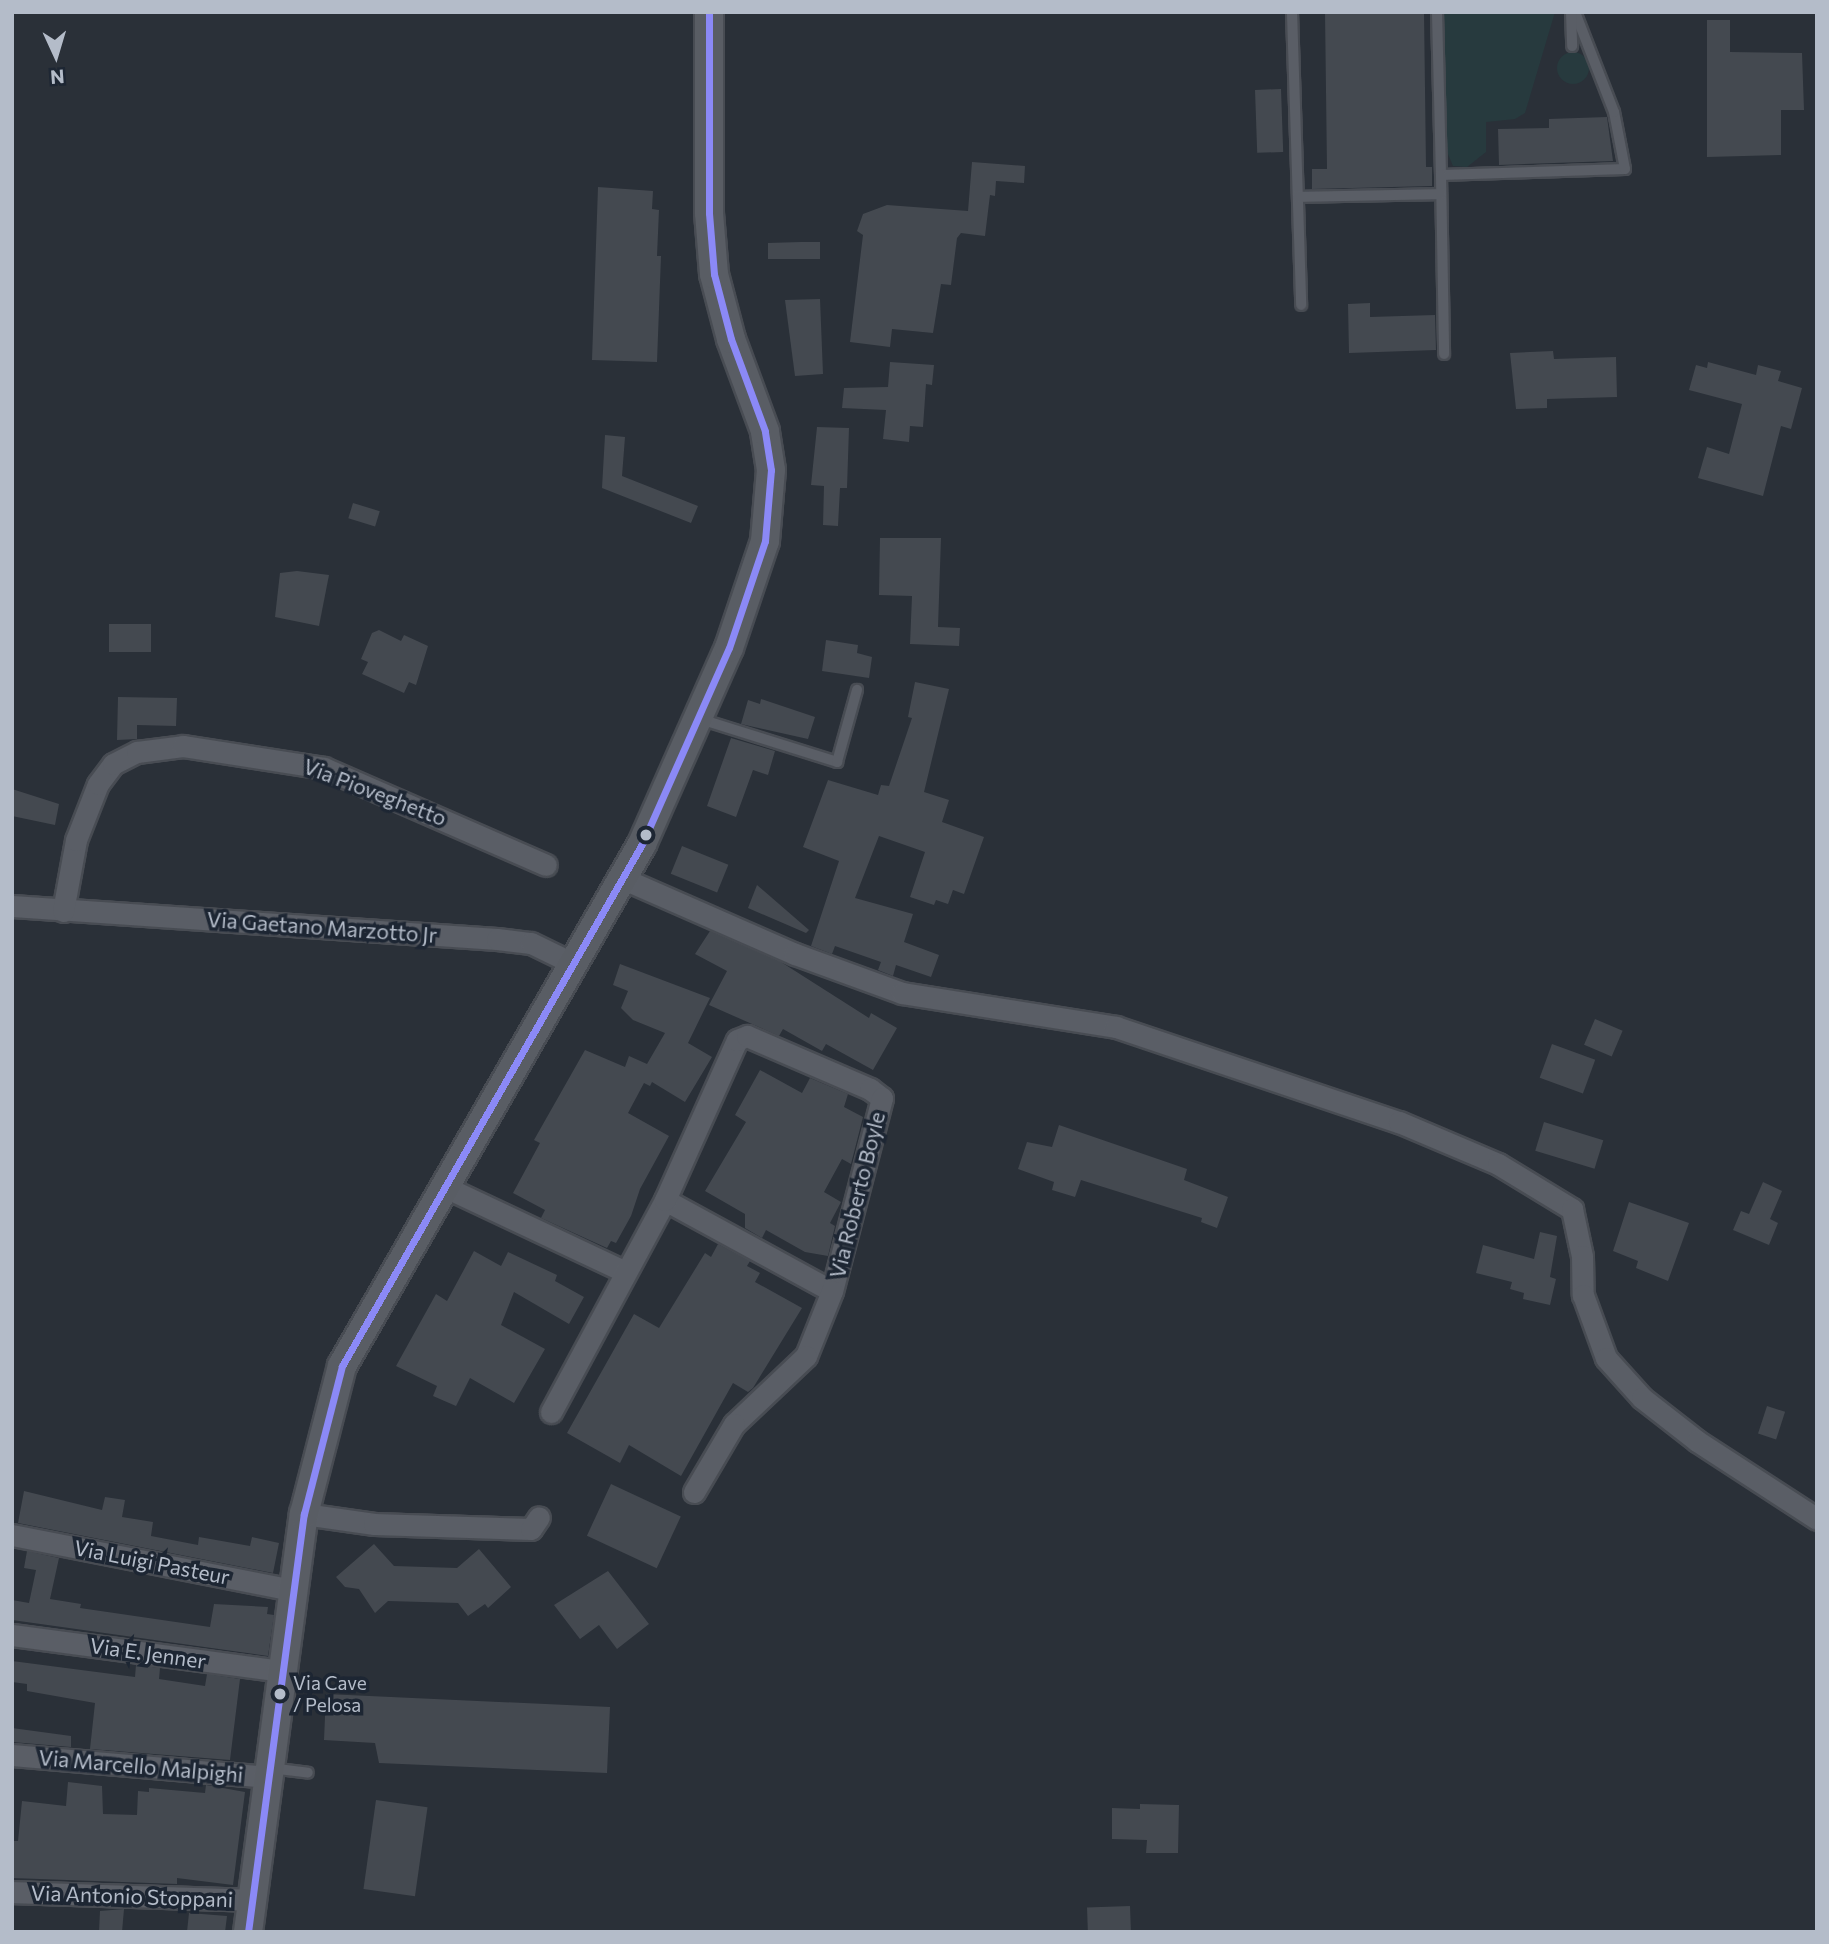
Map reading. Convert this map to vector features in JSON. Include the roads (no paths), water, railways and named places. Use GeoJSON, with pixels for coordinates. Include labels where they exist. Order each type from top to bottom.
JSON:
{"type":"FeatureCollection","features":[{"type":"Feature","properties":{"kind":"street"},"geometry":{"type":"LineString","coordinates":[[248,1932],[304,1514],[317,1452],[342,1366],[443,1186],[624,879],[698,718],[757,577],[771,504],[765,431],[731,339],[714,274],[709,213],[709,12]]}},
{"type":"Feature","properties":{"kind":"street","name":"Via Pioveghetto"},"geometry":{"type":"LineString","coordinates":[[63,911],[76,840],[98,784],[113,764],[137,752],[183,746],[324,768],[546,865]]}},
{"type":"Feature","properties":{"kind":"street"},"geometry":{"type":"LineString","coordinates":[[624,879],[794,954],[902,993],[1116,1027],[1362,1108],[1498,1164],[1572,1209],[1582,1256],[1583,1295],[1606,1359],[1642,1398],[1697,1441],[1817,1519]]}},
{"type":"Feature","properties":{"kind":"street"},"geometry":{"type":"LineString","coordinates":[[12,906],[63,911]]}},
{"type":"Feature","properties":{"kind":"street","name":"Via Gaetano Marzotto Jr"},"geometry":{"type":"LineString","coordinates":[[63,911],[497,939],[531,943],[575,964]]}},
{"type":"Feature","properties":{"kind":"street","name":"Via Roberto Boyle"},"geometry":{"type":"LineString","coordinates":[[694,1492],[734,1424],[806,1356],[832,1291],[881,1098],[747,1036],[737,1040],[665,1200],[832,1291]]}},
{"type":"Feature","properties":{"kind":"street"},"geometry":{"type":"LineString","coordinates":[[443,1186],[624,1272]]}},
{"type":"Feature","properties":{"kind":"street"},"geometry":{"type":"LineString","coordinates":[[551,1412],[665,1200]]}},
{"type":"Feature","properties":{"kind":"street"},"geometry":{"type":"LineString","coordinates":[[304,1514],[374,1524],[531,1529],[539,1517]]}},
{"type":"Feature","properties":{"kind":"street","name":"Via Luigi Pasteur"},"geometry":{"type":"LineString","coordinates":[[12,1535],[292,1590]]}},
{"type":"Feature","properties":{"kind":"street","name":"Via E. Jenner"},"geometry":{"type":"LineString","coordinates":[[12,1635],[283,1671]]}},
{"type":"Feature","properties":{"kind":"street","name":"Via Marcello Malpighi"},"geometry":{"type":"LineString","coordinates":[[12,1755],[270,1773]]}},
{"type":"Feature","properties":{"kind":"street","name":"Via Antonio Stoppani"},"geometry":{"type":"LineString","coordinates":[[12,1892],[252,1900]]}},
{"type":"Feature","properties":{"kind":"lane"},"geometry":{"type":"LineString","coordinates":[[1292,12],[1301,305]]}},
{"type":"Feature","properties":{"kind":"lane"},"geometry":{"type":"LineString","coordinates":[[1437,12],[1444,355]]}},
{"type":"Feature","properties":{"kind":"lane"},"geometry":{"type":"LineString","coordinates":[[1441,175],[1625,169],[1614,113],[1573,12]]}},
{"type":"Feature","properties":{"kind":"lane"},"geometry":{"type":"LineString","coordinates":[[1572,46],[1573,12]]}},
{"type":"Feature","properties":{"kind":"lane"},"geometry":{"type":"LineString","coordinates":[[1297,197],[1441,194]]}},
{"type":"Feature","properties":{"kind":"lane"},"geometry":{"type":"LineString","coordinates":[[698,718],[836,762],[857,691]]}},
{"type":"Feature","properties":{"kind":"lane"},"geometry":{"type":"LineString","coordinates":[[270,1773],[308,1773]]}},
{"type":"Feature","properties":{"kind":"place","name":"Via Cave / Pelosa"},"geometry":{"type":"Point","coordinates":[280,1694]}}]}
